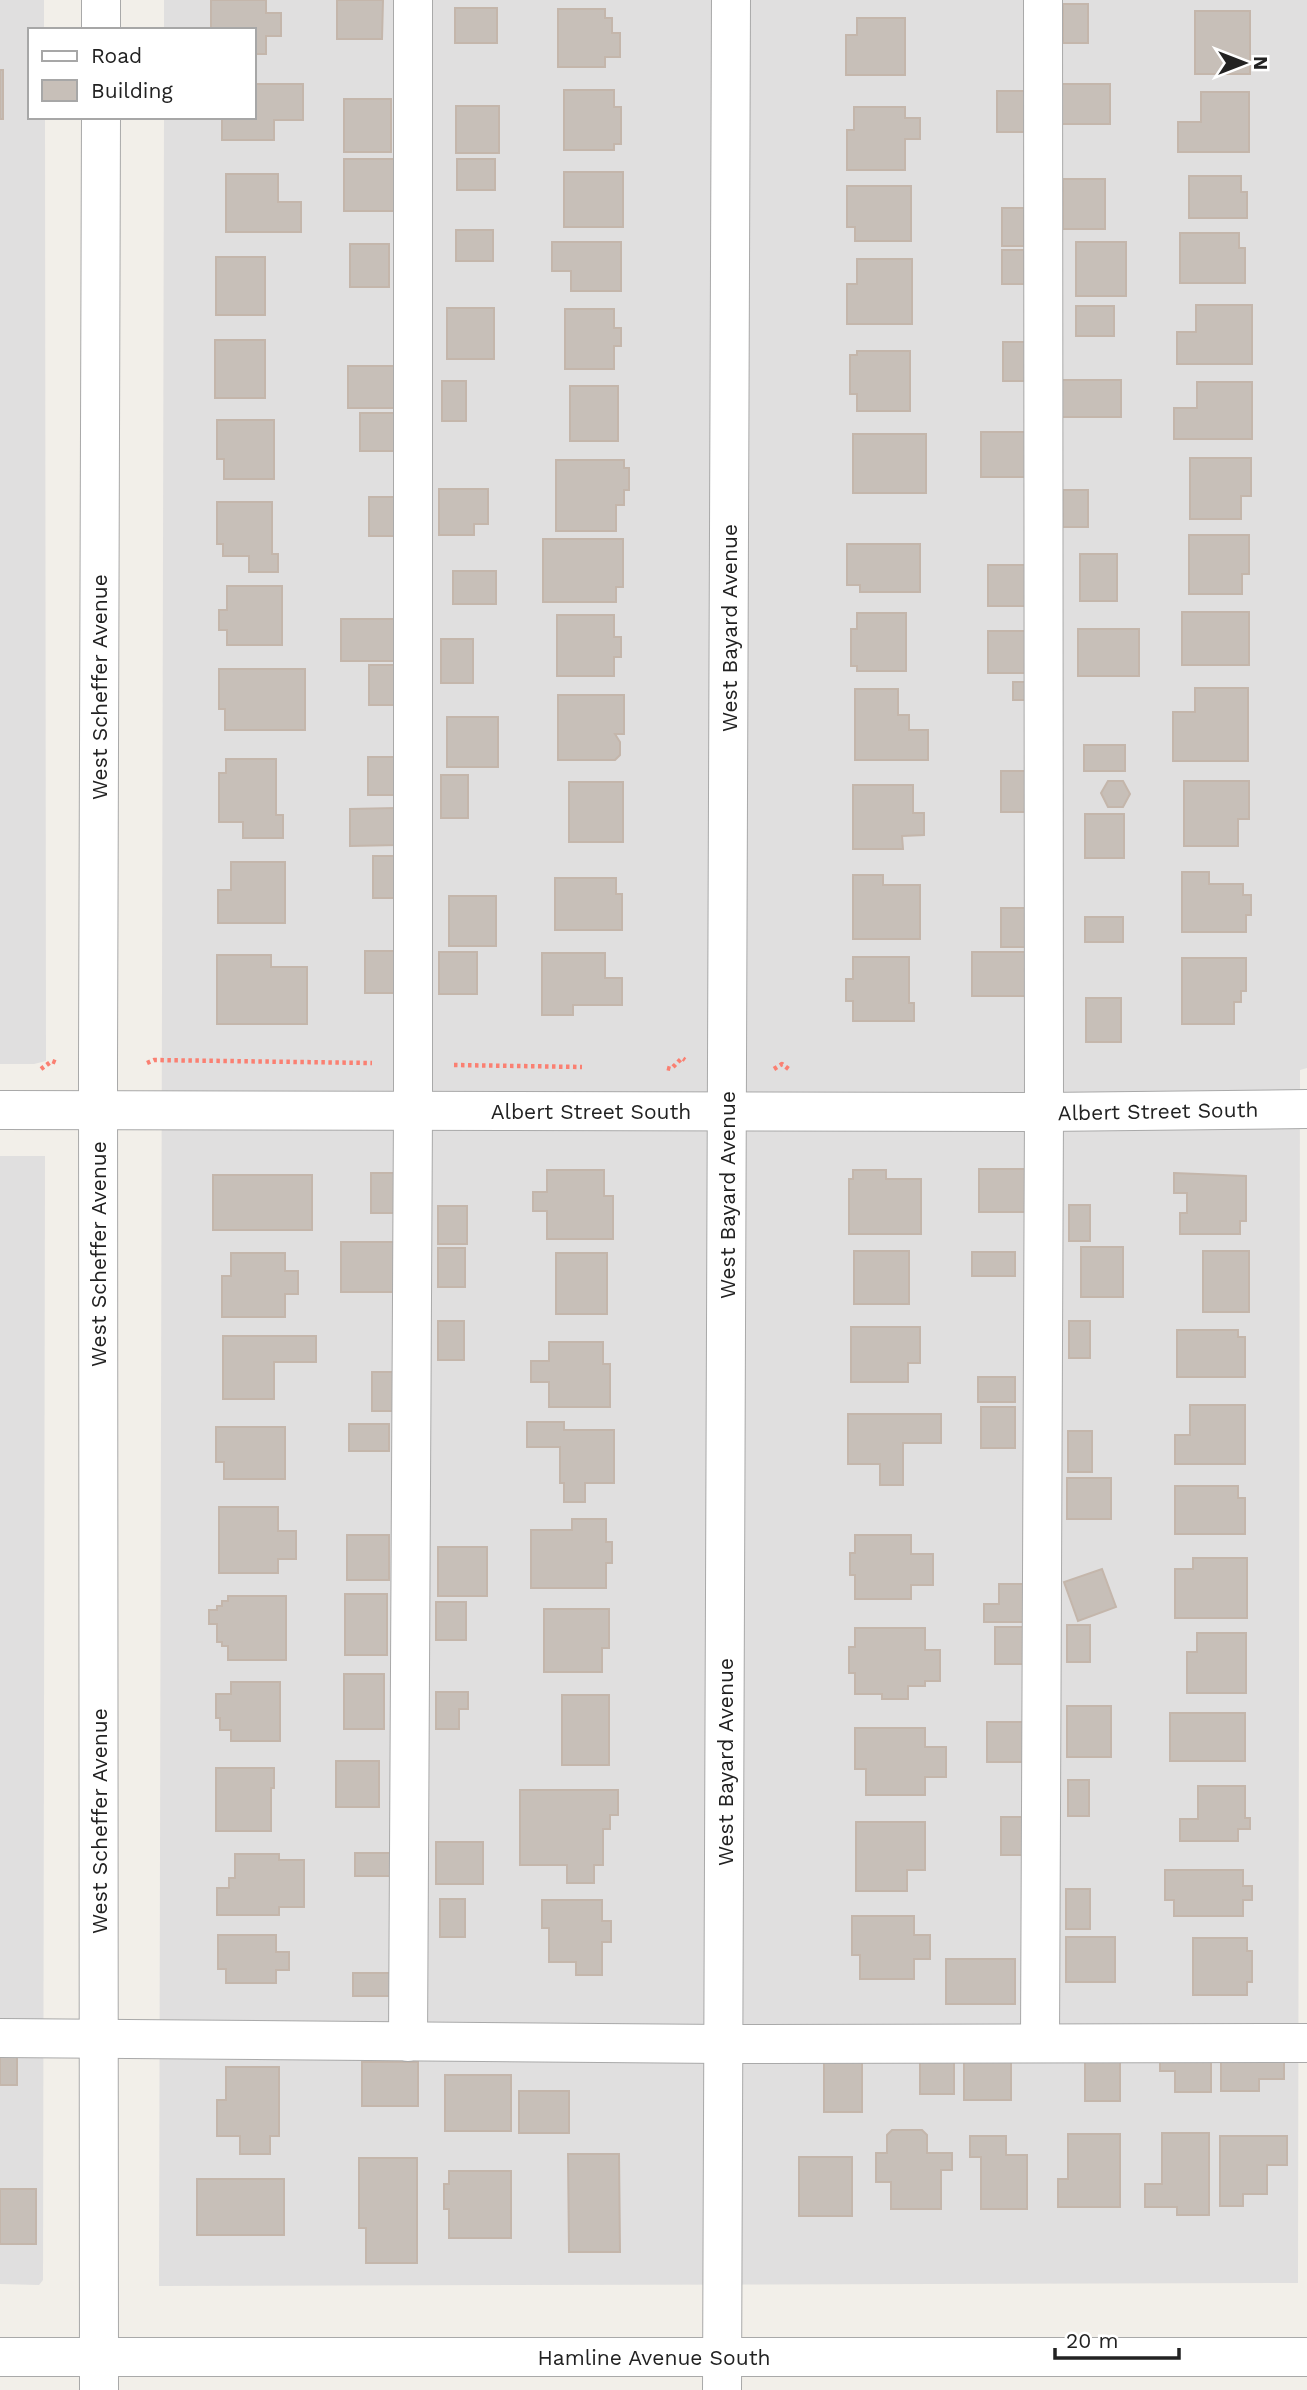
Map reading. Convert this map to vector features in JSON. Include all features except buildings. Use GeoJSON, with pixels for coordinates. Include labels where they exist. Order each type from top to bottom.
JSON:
{"type":"FeatureCollection","features":[{"type":"Feature","properties":{"kind":"street"},"geometry":{"type":"LineString","coordinates":[[101,0],[101,28]]}},
{"type":"Feature","properties":{"kind":"street"},"geometry":{"type":"LineString","coordinates":[[408,2042],[413,1111],[413,0]]}},
{"type":"Feature","properties":{"kind":"street","name":"West Bayard Avenue"},"geometry":{"type":"LineString","coordinates":[[722,2374],[731,0]]}},
{"type":"Feature","properties":{"kind":"street"},"geometry":{"type":"LineString","coordinates":[[1040,2043],[1044,1112],[1042,0]]}},
{"type":"Feature","properties":{"kind":"street","name":"West Scheffer Avenue"},"geometry":{"type":"LineString","coordinates":[[99,2374],[98,1110],[101,119]]}},
{"type":"Feature","properties":{"kind":"street","name":"Albert Street South"},"geometry":{"type":"LineString","coordinates":[[0,1110],[1044,1112],[1307,1109]]}},
{"type":"Feature","properties":{"kind":"street"},"geometry":{"type":"LineString","coordinates":[[0,2038],[724,2044],[1307,2043]]}},
{"type":"Feature","properties":{"kind":"street","name":"Hamline Avenue South"},"geometry":{"type":"LineString","coordinates":[[0,2357],[99,2374],[1040,2373],[1307,2357]]}},
{"type":"Feature","properties":{"kind":"shaded area"},"geometry":{"type":"Polygon","coordinates":[[[0,0],[44,0],[44,28],[28,28],[28,119],[45,119],[46,1061],[34,1064],[0,1064],[0,0]]]}},
{"type":"Feature","properties":{"kind":"shaded area"},"geometry":{"type":"Polygon","coordinates":[[[164,0],[1307,0],[1307,1068],[1300,1070],[1298,2283],[159,2286],[164,119],[256,119],[256,28],[164,28],[164,0]]]}},
{"type":"Feature","properties":{"kind":"shaded area"},"geometry":{"type":"Polygon","coordinates":[[[0,1156],[45,1156],[43,2280],[39,2285],[0,2284],[0,1156]]]}}]}
